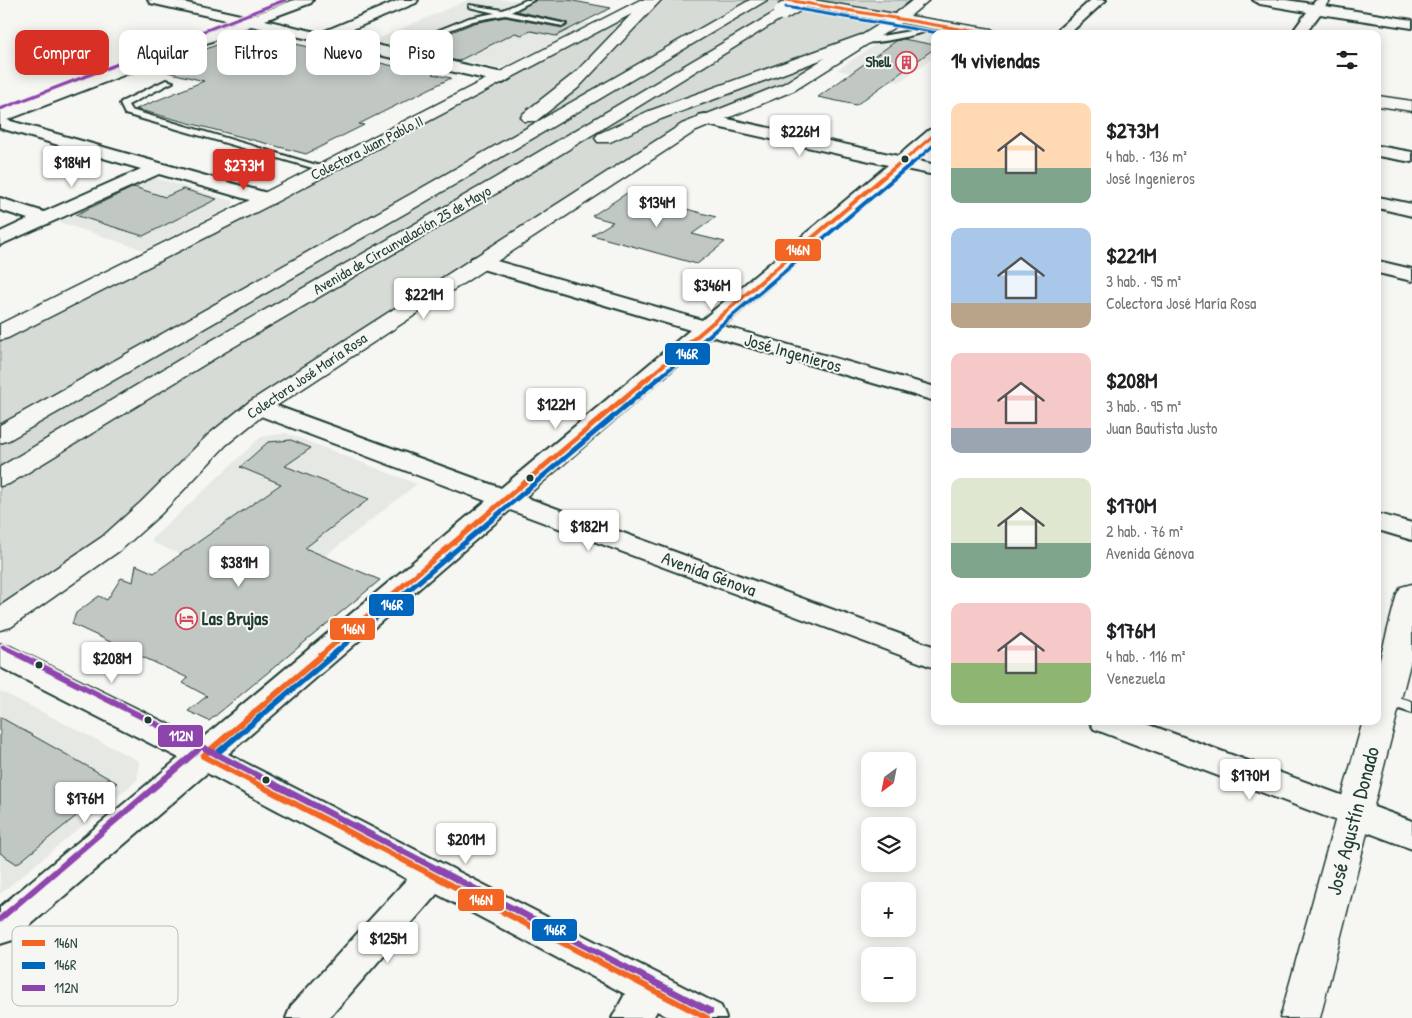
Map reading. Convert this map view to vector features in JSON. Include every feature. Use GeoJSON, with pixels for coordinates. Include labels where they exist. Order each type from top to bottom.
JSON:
{"type":"FeatureCollection","features":[{"type":"Feature","properties":{"kind":"main road","name":"Colectora Juan Pablo II"},"geometry":{"type":"LineString","coordinates":[[0,333],[326,169],[652,0]]}},
{"type":"Feature","properties":{"kind":"main road"},"geometry":{"type":"LineString","coordinates":[[418,198],[465,160],[556,98],[581,76],[608,48],[633,17],[652,0]]}},
{"type":"Feature","properties":{"kind":"main road","name":"Avenida de Circunvalación 25 de Mayo"},"geometry":{"type":"LineString","coordinates":[[0,478],[217,347],[502,182],[785,6],[803,0]]}},
{"type":"Feature","properties":{"kind":"main road"},"geometry":{"type":"LineString","coordinates":[[820,0],[872,9],[899,18]]}},
{"type":"Feature","properties":{"kind":"main road","name":"Colectora José María Rosa"},"geometry":{"type":"LineString","coordinates":[[0,620],[112,543],[151,508],[217,440],[258,407],[688,128],[705,119],[789,87],[861,40],[899,18],[922,0]]}},
{"type":"Feature","properties":{"kind":"main road","name":"Avenida de Circunvalación 25 de Mayo"},"geometry":{"type":"LineString","coordinates":[[0,435],[418,198],[755,3]]}},
{"type":"Feature","properties":{"kind":"main road"},"geometry":{"type":"LineString","coordinates":[[785,6],[899,18],[968,30]]}},
{"type":"Feature","properties":{"kind":"main road"},"geometry":{"type":"LineString","coordinates":[[502,182],[566,157],[655,115],[861,40]]}},
{"type":"Feature","properties":{"kind":"main road"},"geometry":{"type":"LineString","coordinates":[[1381,101],[1412,106]]}},
{"type":"Feature","properties":{"kind":"main road"},"geometry":{"type":"LineString","coordinates":[[0,313],[23,321]]}},
{"type":"Feature","properties":{"kind":"main road","name":"José Agustín Donado"},"geometry":{"type":"LineString","coordinates":[[1300,1018],[1356,814],[1399,704],[1410,608]]}},
{"type":"Feature","properties":{"kind":"street"},"geometry":{"type":"LineString","coordinates":[[154,0],[182,2],[306,33]]}},
{"type":"Feature","properties":{"kind":"street"},"geometry":{"type":"LineString","coordinates":[[0,117],[306,0]]}},
{"type":"Feature","properties":{"kind":"street"},"geometry":{"type":"LineString","coordinates":[[339,30],[411,0]]}},
{"type":"Feature","properties":{"kind":"street"},"geometry":{"type":"LineString","coordinates":[[1065,30],[1099,0]]}},
{"type":"Feature","properties":{"kind":"street"},"geometry":{"type":"LineString","coordinates":[[1260,0],[1320,4],[1412,24]]}},
{"type":"Feature","properties":{"kind":"street"},"geometry":{"type":"LineString","coordinates":[[1301,30],[1320,4]]}},
{"type":"Feature","properties":{"kind":"street"},"geometry":{"type":"LineString","coordinates":[[453,67],[503,78]]}},
{"type":"Feature","properties":{"kind":"street"},"geometry":{"type":"LineString","coordinates":[[705,119],[931,169]]}},
{"type":"Feature","properties":{"kind":"street"},"geometry":{"type":"LineString","coordinates":[[0,123],[267,199]]}},
{"type":"Feature","properties":{"kind":"street"},"geometry":{"type":"LineString","coordinates":[[0,929],[931,137]]}},
{"type":"Feature","properties":{"kind":"street"},"geometry":{"type":"LineString","coordinates":[[1381,152],[1412,157]]}},
{"type":"Feature","properties":{"kind":"street"},"geometry":{"type":"LineString","coordinates":[[0,239],[157,168]]}},
{"type":"Feature","properties":{"kind":"street"},"geometry":{"type":"LineString","coordinates":[[0,204],[45,219]]}},
{"type":"Feature","properties":{"kind":"street"},"geometry":{"type":"LineString","coordinates":[[1381,204],[1412,210]]}},
{"type":"Feature","properties":{"kind":"street","name":"José Ingenieros"},"geometry":{"type":"LineString","coordinates":[[479,262],[931,393]]}},
{"type":"Feature","properties":{"kind":"street"},"geometry":{"type":"LineString","coordinates":[[1381,268],[1412,275]]}},
{"type":"Feature","properties":{"kind":"street","name":"Avenida Génova"},"geometry":{"type":"LineString","coordinates":[[258,407],[931,657]]}},
{"type":"Feature","properties":{"kind":"street"},"geometry":{"type":"LineString","coordinates":[[1381,523],[1412,532]]}},
{"type":"Feature","properties":{"kind":"street"},"geometry":{"type":"LineString","coordinates":[[0,654],[203,756],[432,875],[641,1004],[706,1018]]}},
{"type":"Feature","properties":{"kind":"street"},"geometry":{"type":"LineString","coordinates":[[1116,725],[1412,835]]}},
{"type":"Feature","properties":{"kind":"street"},"geometry":{"type":"LineString","coordinates":[[305,1018],[432,875]]}},
{"type":"Feature","properties":{"kind":"lane"},"geometry":{"type":"LineString","coordinates":[[444,30],[471,19],[503,12],[531,0]]}},
{"type":"Feature","properties":{"kind":"lane"},"geometry":{"type":"LineString","coordinates":[[471,6],[563,24]]}},
{"type":"Feature","properties":{"kind":"lane"},"geometry":{"type":"LineString","coordinates":[[899,18],[922,31],[931,33]]}},
{"type":"Feature","properties":{"kind":"lane"},"geometry":{"type":"LineString","coordinates":[[861,40],[882,39],[922,31]]}},
{"type":"Feature","properties":{"kind":"lane"},"geometry":{"type":"LineString","coordinates":[[169,82],[124,104],[128,112],[326,169]]}},
{"type":"Feature","properties":{"kind":"shaded area"},"geometry":{"type":"Polygon","coordinates":[[[468,0],[553,0],[529,12],[593,24],[509,67],[496,68],[453,59],[453,30],[398,30],[468,0]]]}},
{"type":"Feature","properties":{"kind":"shaded area"},"geometry":{"type":"Polygon","coordinates":[[[651,0],[922,0],[789,87],[705,119],[258,407],[151,508],[0,620],[0,333],[651,0]]]}},
{"type":"Feature","properties":{"kind":"shaded area","name":"Shell"},"geometry":{"type":"Polygon","coordinates":[[[905,25],[932,30],[931,59],[899,82],[837,70],[905,25]]]}},
{"type":"Feature","properties":{"kind":"shaded area"},"geometry":{"type":"Polygon","coordinates":[[[390,34],[390,45],[380,43],[380,38],[390,34]]]}},
{"type":"Feature","properties":{"kind":"shaded area"},"geometry":{"type":"Polygon","coordinates":[[[155,178],[233,201],[233,206],[144,250],[59,222],[155,178]]]}},
{"type":"Feature","properties":{"kind":"shaded area"},"geometry":{"type":"Polygon","coordinates":[[[286,433],[417,484],[325,556],[380,580],[330,621],[152,542],[152,539],[261,437],[286,433]]]}},
{"type":"Feature","properties":{"kind":"shaded area"},"geometry":{"type":"Polygon","coordinates":[[[0,691],[139,761],[137,780],[0,894],[0,691]]]}},
{"type":"Feature","properties":{"kind":"building"},"geometry":{"type":"Polygon","coordinates":[[[536,0],[568,0],[611,8],[556,36],[531,31],[522,35],[515,33],[458,61],[453,60],[453,31],[474,23],[505,17],[563,28],[567,26],[566,22],[516,11],[536,0]]]}},
{"type":"Feature","properties":{"kind":"building"},"geometry":{"type":"Polygon","coordinates":[[[903,39],[931,44],[931,51],[856,105],[818,97],[896,41],[903,39]]]}},
{"type":"Feature","properties":{"kind":"building"},"geometry":{"type":"Polygon","coordinates":[[[296,44],[306,46],[306,75],[380,75],[380,63],[390,65],[390,75],[437,75],[451,78],[359,124],[364,125],[306,154],[136,109],[204,81],[180,75],[207,75],[207,49],[217,45],[217,75],[296,75],[296,44]]]}},
{"type":"Feature","properties":{"kind":"building"},"geometry":{"type":"Polygon","coordinates":[[[134,187],[165,197],[183,189],[217,199],[143,236],[75,215],[134,187]]]}},
{"type":"Feature","properties":{"kind":"building"},"geometry":{"type":"Polygon","coordinates":[[[627,193],[716,217],[692,234],[725,242],[697,264],[592,235],[613,222],[592,216],[627,193]]]}},
{"type":"Feature","properties":{"kind":"building"},"geometry":{"type":"Polygon","coordinates":[[[291,440],[311,448],[285,466],[369,499],[305,548],[380,580],[209,721],[188,711],[207,696],[183,683],[188,678],[72,624],[76,613],[99,596],[107,600],[121,578],[133,582],[136,565],[154,573],[281,484],[240,467],[268,442],[291,440]]]}},
{"type":"Feature","properties":{"kind":"building"},"geometry":{"type":"Polygon","coordinates":[[[0,717],[117,783],[17,864],[0,853],[0,717]]]}},
{"type":"Feature","properties":{"kind":"transit line","name":"112N"},"geometry":{"type":"LineString","coordinates":[[0,109],[285,0]]}},
{"type":"Feature","properties":{"kind":"transit line","name":"146N"},"geometry":{"type":"LineString","coordinates":[[787,0],[965,30]]}},
{"type":"Feature","properties":{"kind":"transit line","name":"146R"},"geometry":{"type":"LineString","coordinates":[[786,7],[931,32]]}},
{"type":"Feature","properties":{"kind":"transit line","name":"146N"},"geometry":{"type":"LineString","coordinates":[[707,1018],[203,756],[931,137]]}},
{"type":"Feature","properties":{"kind":"transit line","name":"146R"},"geometry":{"type":"LineString","coordinates":[[710,1011],[216,754],[931,147]]}},
{"type":"Feature","properties":{"kind":"transit line","name":"112N"},"geometry":{"type":"LineString","coordinates":[[3,647],[206,749],[710,1011]]}},
{"type":"Feature","properties":{"kind":"transit line","name":"112N"},"geometry":{"type":"LineString","coordinates":[[0,919],[198,750]]}},
{"type":"Feature","properties":{"kind":"place","name":"Shell"},"geometry":{"type":"Point","coordinates":[907,62]}},
{"type":"Feature","properties":{"kind":"place","name":"Las Brujas"},"geometry":{"type":"Point","coordinates":[186,619]}}]}
